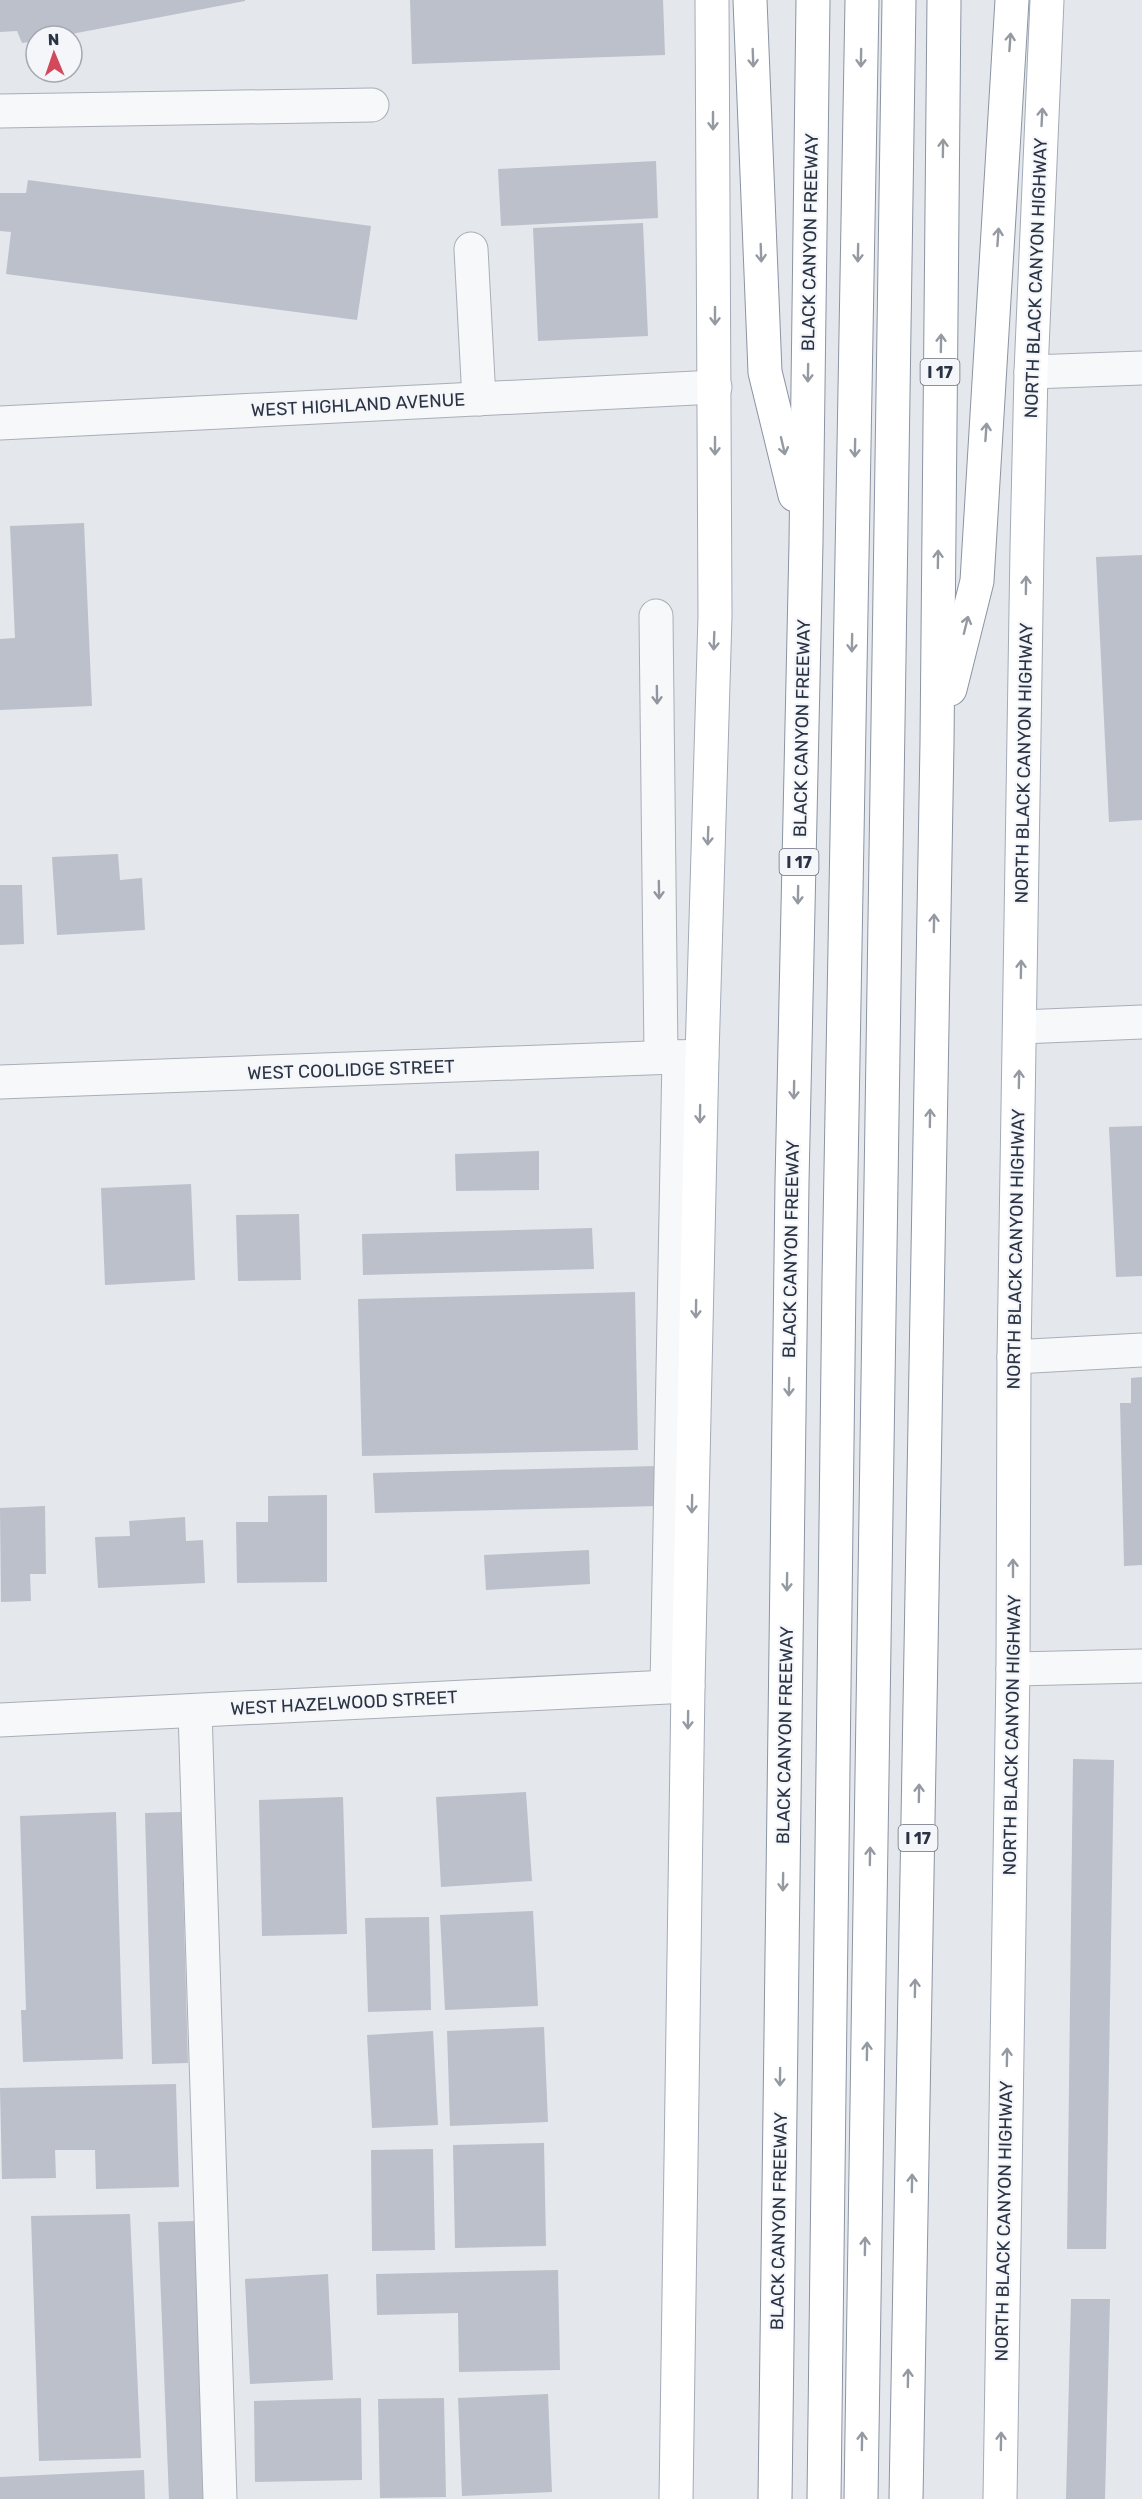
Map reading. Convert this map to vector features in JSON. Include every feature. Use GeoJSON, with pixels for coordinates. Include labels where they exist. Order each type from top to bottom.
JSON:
{"type":"FeatureCollection","features":[{"type":"Feature","properties":{"kind":"main road"},"geometry":{"type":"LineString","coordinates":[[676,2499],[681,1057],[715,616],[712,0]]}},
{"type":"Feature","properties":{"kind":"main road"},"geometry":{"type":"LineString","coordinates":[[750,0],[765,372],[806,543]]}},
{"type":"Feature","properties":{"kind":"main road","name":"BLACK CANYON FREEWAY"},"geometry":{"type":"LineString","coordinates":[[775,2499],[792,1182],[806,543],[813,0]]}},
{"type":"Feature","properties":{"kind":"main road"},"geometry":{"type":"LineString","coordinates":[[824,2499],[839,1281],[862,0]]}},
{"type":"Feature","properties":{"kind":"main road"},"geometry":{"type":"LineString","coordinates":[[861,2499],[899,0]]}},
{"type":"Feature","properties":{"kind":"main road","name":"I 17"},"geometry":{"type":"LineString","coordinates":[[906,2499],[937,743],[944,0]]}},
{"type":"Feature","properties":{"kind":"main road"},"geometry":{"type":"LineString","coordinates":[[937,743],[976,581],[1012,0]]}},
{"type":"Feature","properties":{"kind":"main road","name":"NORTH BLACK CANYON HIGHWAY"},"geometry":{"type":"LineString","coordinates":[[1000,2499],[1013,1669],[1014,1357],[1031,372],[1047,0]]}},
{"type":"Feature","properties":{"kind":"street"},"geometry":{"type":"LineString","coordinates":[[0,111],[372,105]]}},
{"type":"Feature","properties":{"kind":"street"},"geometry":{"type":"LineString","coordinates":[[471,249],[479,399]]}},
{"type":"Feature","properties":{"kind":"street"},"geometry":{"type":"LineString","coordinates":[[1031,372],[1142,368]]}},
{"type":"Feature","properties":{"kind":"street","name":"WEST HIGHLAND AVENUE"},"geometry":{"type":"LineString","coordinates":[[0,423],[715,387]]}},
{"type":"Feature","properties":{"kind":"street"},"geometry":{"type":"LineString","coordinates":[[656,616],[681,1057]]}},
{"type":"Feature","properties":{"kind":"street"},"geometry":{"type":"LineString","coordinates":[[1021,1027],[1142,1022]]}},
{"type":"Feature","properties":{"kind":"street","name":"WEST COOLIDGE STREET"},"geometry":{"type":"LineString","coordinates":[[0,1082],[681,1057]]}},
{"type":"Feature","properties":{"kind":"street"},"geometry":{"type":"LineString","coordinates":[[1014,1357],[1142,1350]]}},
{"type":"Feature","properties":{"kind":"street"},"geometry":{"type":"LineString","coordinates":[[1013,1669],[1142,1666]]}},
{"type":"Feature","properties":{"kind":"street","name":"WEST HAZELWOOD STREET"},"geometry":{"type":"LineString","coordinates":[[0,1720],[678,1686]]}},
{"type":"Feature","properties":{"kind":"street"},"geometry":{"type":"LineString","coordinates":[[195,1711],[220,2499]]}},
{"type":"Feature","properties":{"kind":"building"},"geometry":{"type":"Polygon","coordinates":[[[0,0],[245,0],[84,32],[84,24],[24,24],[24,43],[22,43],[17,31],[0,32],[0,0]]]}},
{"type":"Feature","properties":{"kind":"building"},"geometry":{"type":"Polygon","coordinates":[[[410,0],[663,0],[665,55],[412,64],[410,0]]]}},
{"type":"Feature","properties":{"kind":"building"},"geometry":{"type":"Polygon","coordinates":[[[656,161],[658,218],[501,226],[498,169],[656,161]]]}},
{"type":"Feature","properties":{"kind":"building"},"geometry":{"type":"Polygon","coordinates":[[[28,180],[371,226],[357,320],[6,274],[11,232],[0,231],[0,193],[26,193],[28,180]]]}},
{"type":"Feature","properties":{"kind":"building"},"geometry":{"type":"Polygon","coordinates":[[[643,223],[648,336],[538,341],[533,228],[643,223]]]}},
{"type":"Feature","properties":{"kind":"building"},"geometry":{"type":"Polygon","coordinates":[[[84,523],[92,706],[0,710],[0,639],[15,638],[10,526],[84,523]]]}},
{"type":"Feature","properties":{"kind":"building"},"geometry":{"type":"Polygon","coordinates":[[[1142,555],[1142,820],[1109,822],[1096,557],[1142,555]]]}},
{"type":"Feature","properties":{"kind":"building"},"geometry":{"type":"Polygon","coordinates":[[[118,854],[120,880],[142,878],[145,930],[57,935],[52,857],[118,854]]]}},
{"type":"Feature","properties":{"kind":"building"},"geometry":{"type":"Polygon","coordinates":[[[0,885],[22,885],[24,944],[0,945],[0,885]]]}},
{"type":"Feature","properties":{"kind":"building"},"geometry":{"type":"Polygon","coordinates":[[[1142,1126],[1142,1276],[1116,1277],[1109,1127],[1142,1126]]]}},
{"type":"Feature","properties":{"kind":"building"},"geometry":{"type":"Polygon","coordinates":[[[539,1151],[539,1190],[456,1191],[455,1154],[539,1151]]]}},
{"type":"Feature","properties":{"kind":"building"},"geometry":{"type":"Polygon","coordinates":[[[191,1184],[195,1280],[105,1285],[101,1188],[191,1184]]]}},
{"type":"Feature","properties":{"kind":"building"},"geometry":{"type":"Polygon","coordinates":[[[299,1214],[301,1280],[238,1281],[236,1215],[299,1214]]]}},
{"type":"Feature","properties":{"kind":"building"},"geometry":{"type":"Polygon","coordinates":[[[592,1228],[594,1269],[363,1275],[362,1234],[592,1228]]]}},
{"type":"Feature","properties":{"kind":"building"},"geometry":{"type":"Polygon","coordinates":[[[635,1292],[638,1450],[362,1456],[358,1299],[635,1292]]]}},
{"type":"Feature","properties":{"kind":"building"},"geometry":{"type":"Polygon","coordinates":[[[1142,1377],[1142,1565],[1124,1566],[1120,1403],[1131,1403],[1131,1378],[1142,1377]]]}},
{"type":"Feature","properties":{"kind":"building"},"geometry":{"type":"Polygon","coordinates":[[[657,1466],[659,1506],[375,1513],[373,1473],[657,1466]]]}},
{"type":"Feature","properties":{"kind":"building"},"geometry":{"type":"Polygon","coordinates":[[[327,1495],[327,1582],[237,1583],[236,1522],[268,1522],[268,1496],[327,1495]]]}},
{"type":"Feature","properties":{"kind":"building"},"geometry":{"type":"Polygon","coordinates":[[[45,1506],[46,1574],[30,1574],[31,1601],[1,1602],[0,1508],[45,1506]]]}},
{"type":"Feature","properties":{"kind":"building"},"geometry":{"type":"Polygon","coordinates":[[[185,1517],[186,1541],[203,1540],[205,1583],[98,1588],[95,1537],[130,1536],[129,1521],[185,1517]]]}},
{"type":"Feature","properties":{"kind":"building"},"geometry":{"type":"Polygon","coordinates":[[[589,1550],[590,1584],[486,1590],[484,1555],[589,1550]]]}},
{"type":"Feature","properties":{"kind":"building"},"geometry":{"type":"Polygon","coordinates":[[[1073,1759],[1114,1760],[1106,2249],[1067,2249],[1073,1759]]]}},
{"type":"Feature","properties":{"kind":"building"},"geometry":{"type":"Polygon","coordinates":[[[526,1792],[532,1881],[441,1887],[436,1797],[526,1792]]]}},
{"type":"Feature","properties":{"kind":"building"},"geometry":{"type":"Polygon","coordinates":[[[343,1797],[347,1934],[262,1936],[259,1800],[343,1797]]]}},
{"type":"Feature","properties":{"kind":"building"},"geometry":{"type":"Polygon","coordinates":[[[116,1812],[123,2059],[23,2062],[21,2010],[26,2010],[20,1816],[116,1812]]]}},
{"type":"Feature","properties":{"kind":"building"},"geometry":{"type":"Polygon","coordinates":[[[181,1812],[188,2063],[152,2064],[145,1813],[181,1812]]]}},
{"type":"Feature","properties":{"kind":"building"},"geometry":{"type":"Polygon","coordinates":[[[533,1911],[538,2006],[445,2010],[440,1915],[533,1911]]]}},
{"type":"Feature","properties":{"kind":"building"},"geometry":{"type":"Polygon","coordinates":[[[429,1917],[431,2010],[368,2012],[365,1918],[429,1917]]]}},
{"type":"Feature","properties":{"kind":"building"},"geometry":{"type":"Polygon","coordinates":[[[544,2027],[548,2122],[450,2126],[447,2031],[544,2027]]]}},
{"type":"Feature","properties":{"kind":"building"},"geometry":{"type":"Polygon","coordinates":[[[433,2031],[438,2125],[372,2128],[367,2035],[433,2031]]]}},
{"type":"Feature","properties":{"kind":"building"},"geometry":{"type":"Polygon","coordinates":[[[176,2084],[179,2187],[96,2189],[95,2150],[55,2150],[56,2178],[2,2179],[0,2088],[176,2084]]]}},
{"type":"Feature","properties":{"kind":"building"},"geometry":{"type":"Polygon","coordinates":[[[544,2143],[546,2246],[455,2248],[453,2145],[544,2143]]]}},
{"type":"Feature","properties":{"kind":"building"},"geometry":{"type":"Polygon","coordinates":[[[433,2149],[435,2250],[372,2251],[371,2150],[433,2149]]]}},
{"type":"Feature","properties":{"kind":"building"},"geometry":{"type":"Polygon","coordinates":[[[130,2214],[141,2458],[39,2461],[31,2216],[130,2214]]]}},
{"type":"Feature","properties":{"kind":"building"},"geometry":{"type":"Polygon","coordinates":[[[196,2221],[206,2499],[169,2499],[158,2222],[196,2221]]]}},
{"type":"Feature","properties":{"kind":"building"},"geometry":{"type":"Polygon","coordinates":[[[558,2270],[560,2370],[459,2372],[458,2313],[377,2315],[376,2274],[558,2270]]]}},
{"type":"Feature","properties":{"kind":"building"},"geometry":{"type":"Polygon","coordinates":[[[328,2274],[333,2380],[250,2384],[245,2279],[328,2274]]]}},
{"type":"Feature","properties":{"kind":"building"},"geometry":{"type":"Polygon","coordinates":[[[1071,2299],[1110,2299],[1105,2499],[1066,2499],[1071,2299]]]}},
{"type":"Feature","properties":{"kind":"building"},"geometry":{"type":"Polygon","coordinates":[[[548,2394],[552,2492],[462,2496],[458,2398],[548,2394]]]}},
{"type":"Feature","properties":{"kind":"building"},"geometry":{"type":"Polygon","coordinates":[[[361,2398],[362,2480],[255,2482],[254,2401],[361,2398]]]}},
{"type":"Feature","properties":{"kind":"building"},"geometry":{"type":"Polygon","coordinates":[[[444,2398],[446,2497],[380,2498],[378,2399],[444,2398]]]}},
{"type":"Feature","properties":{"kind":"building"},"geometry":{"type":"Polygon","coordinates":[[[144,2470],[145,2499],[0,2499],[0,2477],[144,2470]]]}}]}
